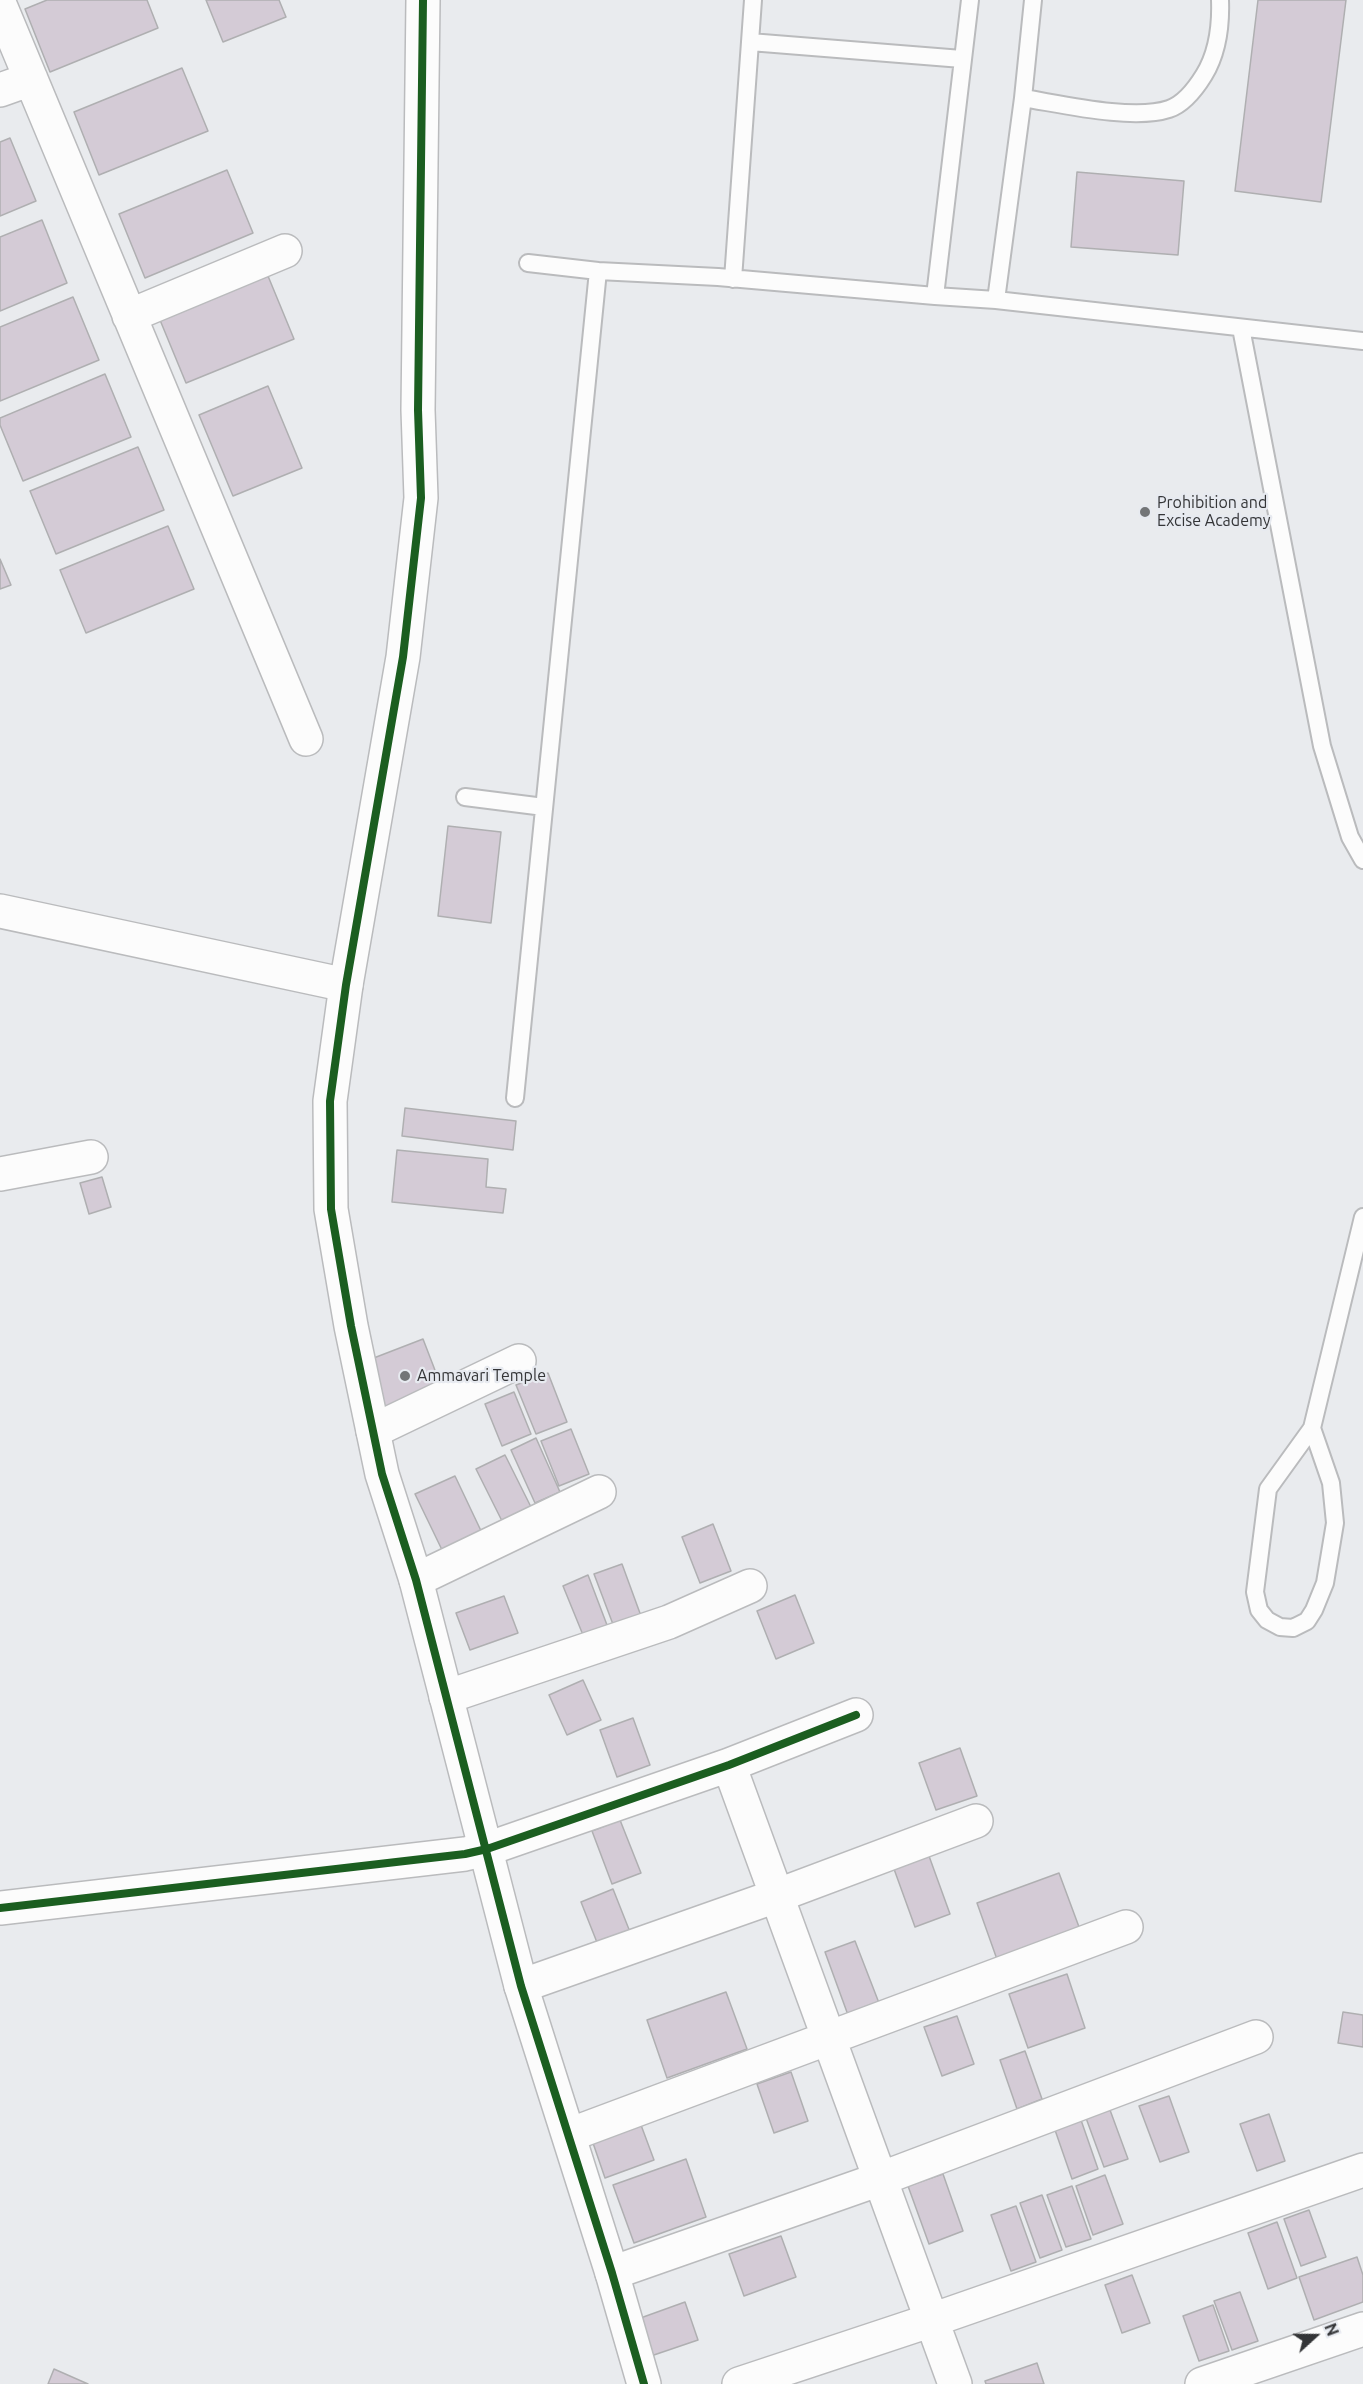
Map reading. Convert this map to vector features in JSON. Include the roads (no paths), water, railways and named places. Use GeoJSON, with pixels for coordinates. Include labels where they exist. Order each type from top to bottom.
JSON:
{"type":"FeatureCollection","features":[{"type":"Feature","properties":{"kind":"street"},"geometry":{"type":"LineString","coordinates":[[423,0],[418,410],[421,498],[403,657],[346,985],[330,1101],[331,1209],[351,1326],[382,1474],[416,1580],[487,1849],[520,1986],[569,2134],[644,2384]]}},
{"type":"Feature","properties":{"kind":"street"},"geometry":{"type":"LineString","coordinates":[[0,5],[306,739]]}},
{"type":"Feature","properties":{"kind":"street"},"geometry":{"type":"LineString","coordinates":[[0,90],[31,78]]}},
{"type":"Feature","properties":{"kind":"street"},"geometry":{"type":"LineString","coordinates":[[129,316],[285,251]]}},
{"type":"Feature","properties":{"kind":"street"},"geometry":{"type":"LineString","coordinates":[[0,911],[346,985]]}},
{"type":"Feature","properties":{"kind":"street"},"geometry":{"type":"LineString","coordinates":[[0,1174],[92,1157]]}},
{"type":"Feature","properties":{"kind":"street"},"geometry":{"type":"LineString","coordinates":[[373,1431],[519,1361]]}},
{"type":"Feature","properties":{"kind":"street"},"geometry":{"type":"LineString","coordinates":[[416,1580],[599,1492]]}},
{"type":"Feature","properties":{"kind":"street"},"geometry":{"type":"LineString","coordinates":[[446,1697],[669,1622],[750,1586]]}},
{"type":"Feature","properties":{"kind":"street"},"geometry":{"type":"LineString","coordinates":[[0,1908],[465,1854],[487,1849],[729,1765],[856,1715]]}},
{"type":"Feature","properties":{"kind":"street"},"geometry":{"type":"LineString","coordinates":[[729,1765],[955,2384]]}},
{"type":"Feature","properties":{"kind":"street"},"geometry":{"type":"LineString","coordinates":[[520,1986],[776,1896],[976,1821]]}},
{"type":"Feature","properties":{"kind":"street"},"geometry":{"type":"LineString","coordinates":[[569,2134],[1126,1927]]}},
{"type":"Feature","properties":{"kind":"street"},"geometry":{"type":"LineString","coordinates":[[612,2273],[880,2179],[1256,2037]]}},
{"type":"Feature","properties":{"kind":"street"},"geometry":{"type":"LineString","coordinates":[[739,2384],[932,2320],[1363,2170]]}},
{"type":"Feature","properties":{"kind":"street"},"geometry":{"type":"LineString","coordinates":[[1202,2384],[1363,2329]]}},
{"type":"Feature","properties":{"kind":"lane"},"geometry":{"type":"LineString","coordinates":[[733,279],[753,0]]}},
{"type":"Feature","properties":{"kind":"lane"},"geometry":{"type":"LineString","coordinates":[[935,296],[970,0]]}},
{"type":"Feature","properties":{"kind":"lane"},"geometry":{"type":"LineString","coordinates":[[996,300],[1023,98],[1033,0]]}},
{"type":"Feature","properties":{"kind":"lane"},"geometry":{"type":"LineString","coordinates":[[1023,98],[1105,110],[1146,113],[1170,109],[1194,91],[1213,60],[1221,22],[1220,0]]}},
{"type":"Feature","properties":{"kind":"lane"},"geometry":{"type":"LineString","coordinates":[[750,42],[962,59]]}},
{"type":"Feature","properties":{"kind":"lane"},"geometry":{"type":"LineString","coordinates":[[528,263],[598,271],[733,279],[996,300],[1363,341]]}},
{"type":"Feature","properties":{"kind":"lane"},"geometry":{"type":"LineString","coordinates":[[515,1098],[598,271]]}},
{"type":"Feature","properties":{"kind":"lane"},"geometry":{"type":"LineString","coordinates":[[1241,328],[1322,746],[1350,837],[1363,860]]}},
{"type":"Feature","properties":{"kind":"lane"},"geometry":{"type":"LineString","coordinates":[[465,797],[544,807]]}},
{"type":"Feature","properties":{"kind":"lane"},"geometry":{"type":"LineString","coordinates":[[1312,1428],[1331,1483],[1335,1523],[1324,1583],[1314,1610],[1307,1621],[1293,1628],[1280,1627],[1266,1620],[1258,1610],[1255,1592],[1268,1489],[1312,1428],[1363,1216]]}},
{"type":"Feature","properties":{"kind":"place","name":"Prohibition and Excise Academy"},"geometry":{"type":"Point","coordinates":[1145,512]}},
{"type":"Feature","properties":{"kind":"place","name":"Ammavari Temple"},"geometry":{"type":"Point","coordinates":[405,1376]}}]}
